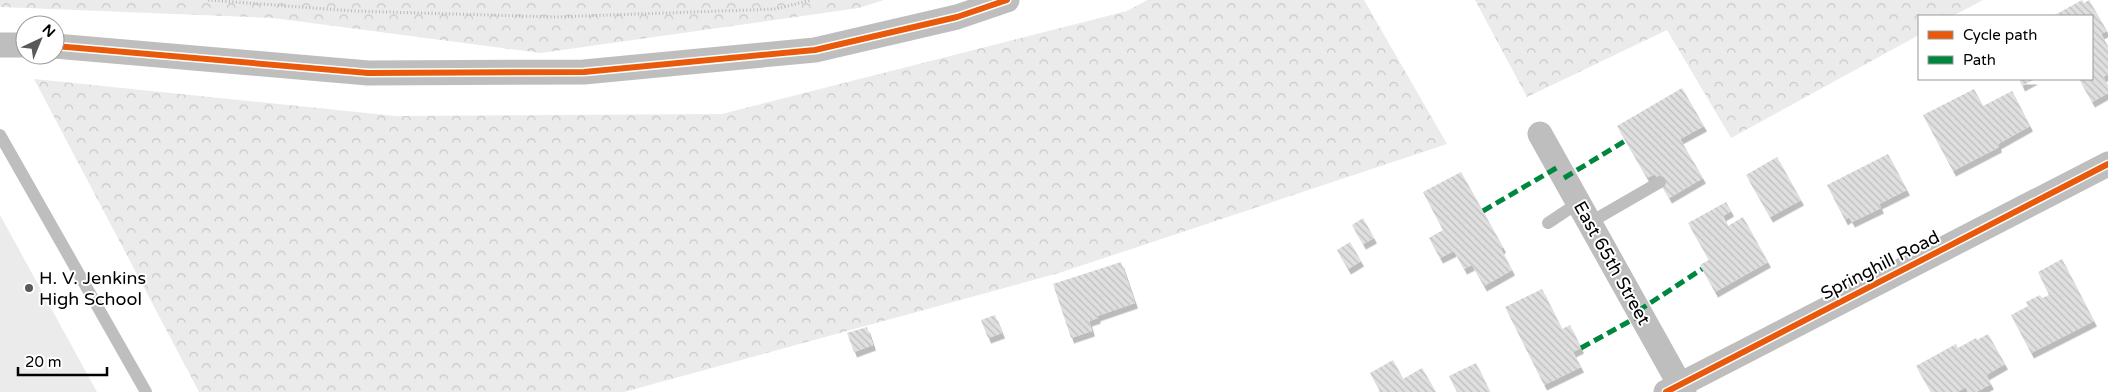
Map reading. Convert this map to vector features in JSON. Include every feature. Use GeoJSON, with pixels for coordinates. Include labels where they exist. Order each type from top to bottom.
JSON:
{"type":"FeatureCollection","features":[{"type":"Feature","properties":{"kind":"street"},"geometry":{"type":"LineString","coordinates":[[65,47],[368,73],[584,72],[815,50],[957,17],[1007,0]]}},
{"type":"Feature","properties":{"kind":"street"},"geometry":{"type":"LineString","coordinates":[[0,45],[15,45]]}},
{"type":"Feature","properties":{"kind":"street","name":"East 65th Street"},"geometry":{"type":"LineString","coordinates":[[1540,134],[1584,213],[1677,390]]}},
{"type":"Feature","properties":{"kind":"street","name":"Springhill Road"},"geometry":{"type":"LineString","coordinates":[[1677,390],[2108,164]]}},
{"type":"Feature","properties":{"kind":"lane"},"geometry":{"type":"LineString","coordinates":[[0,136],[146,392]]}},
{"type":"Feature","properties":{"kind":"lane"},"geometry":{"type":"LineString","coordinates":[[1548,223],[1584,213],[1660,182]]}},
{"type":"Feature","properties":{"kind":"path"},"geometry":{"type":"LineString","coordinates":[[208,0],[353,11],[555,17],[776,9],[811,0]]}},
{"type":"Feature","properties":{"kind":"green space"},"geometry":{"type":"Polygon","coordinates":[[[0,0],[884,0],[859,8],[541,53],[273,18],[0,7],[0,0]]]}},
{"type":"Feature","properties":{"kind":"green space"},"geometry":{"type":"Polygon","coordinates":[[[1147,0],[1364,0],[1447,144],[1059,273],[624,392],[199,392],[34,79],[396,116],[722,114],[1127,11],[1147,0]]]}},
{"type":"Feature","properties":{"kind":"green space"},"geometry":{"type":"Polygon","coordinates":[[[1475,0],[1983,0],[1955,15],[1918,15],[1918,36],[1731,138],[1667,30],[1527,97],[1475,0]]]}},
{"type":"Feature","properties":{"kind":"green space","name":"H. V. Jenkins High School"},"geometry":{"type":"Polygon","coordinates":[[[0,215],[97,392],[0,392],[0,215]]]}},
{"type":"Feature","properties":{"kind":"building"},"geometry":{"type":"Polygon","coordinates":[[[2082,0],[2084,3],[2089,0],[2107,31],[2101,34],[2108,46],[2108,74],[2103,77],[2108,85],[2108,93],[2092,102],[2080,80],[2093,80],[2093,15],[2055,15],[2082,0]]]}},
{"type":"Feature","properties":{"kind":"building"},"geometry":{"type":"Polygon","coordinates":[[[2019,80],[2033,80],[2022,86],[2019,80]]]}},
{"type":"Feature","properties":{"kind":"building"},"geometry":{"type":"Polygon","coordinates":[[[1682,88],[1704,126],[1680,139],[1703,178],[1669,198],[1655,174],[1647,178],[1617,126],[1682,88]]]}},
{"type":"Feature","properties":{"kind":"building"},"geometry":{"type":"Polygon","coordinates":[[[1974,89],[1983,106],[2012,91],[2030,126],[1998,144],[1999,147],[1953,171],[1923,115],[1974,89]]]}},
{"type":"Feature","properties":{"kind":"building"},"geometry":{"type":"Polygon","coordinates":[[[1888,154],[1907,190],[1879,204],[1881,208],[1852,222],[1849,217],[1845,220],[1827,185],[1888,154]]]}},
{"type":"Feature","properties":{"kind":"building"},"geometry":{"type":"Polygon","coordinates":[[[1777,157],[1801,200],[1770,217],[1746,175],[1777,157]]]}},
{"type":"Feature","properties":{"kind":"building"},"geometry":{"type":"Polygon","coordinates":[[[1461,172],[1503,247],[1501,249],[1512,270],[1484,286],[1472,265],[1464,269],[1454,251],[1440,258],[1429,238],[1443,230],[1423,192],[1461,172]]]}},
{"type":"Feature","properties":{"kind":"building"},"geometry":{"type":"Polygon","coordinates":[[[1726,202],[1731,211],[1723,216],[1728,226],[1743,217],[1768,262],[1715,292],[1700,265],[1709,260],[1688,223],[1726,202]]]}},
{"type":"Feature","properties":{"kind":"building"},"geometry":{"type":"Polygon","coordinates":[[[1363,218],[1374,238],[1363,244],[1352,225],[1363,218]]]}},
{"type":"Feature","properties":{"kind":"building"},"geometry":{"type":"Polygon","coordinates":[[[1350,242],[1361,261],[1348,269],[1337,250],[1350,242]]]}},
{"type":"Feature","properties":{"kind":"building"},"geometry":{"type":"Polygon","coordinates":[[[2062,259],[2094,321],[2031,353],[2011,315],[2028,306],[2026,302],[2040,295],[2042,298],[2049,295],[2038,272],[2062,259]]]}},
{"type":"Feature","properties":{"kind":"building"},"geometry":{"type":"Polygon","coordinates":[[[1121,262],[1135,303],[1097,316],[1098,318],[1089,321],[1092,331],[1071,338],[1053,284],[1121,262]]]}},
{"type":"Feature","properties":{"kind":"building"},"geometry":{"type":"Polygon","coordinates":[[[1542,289],[1562,329],[1570,325],[1581,348],[1573,352],[1581,367],[1544,385],[1505,307],[1542,289]]]}},
{"type":"Feature","properties":{"kind":"building"},"geometry":{"type":"Polygon","coordinates":[[[995,315],[1002,333],[988,338],[981,320],[995,315]]]}},
{"type":"Feature","properties":{"kind":"building"},"geometry":{"type":"Polygon","coordinates":[[[867,327],[873,345],[854,352],[847,333],[867,327]]]}},
{"type":"Feature","properties":{"kind":"building"},"geometry":{"type":"Polygon","coordinates":[[[1988,334],[2005,364],[1986,375],[1991,384],[1976,392],[1968,392],[1966,387],[1957,392],[1931,392],[1916,366],[1956,344],[1958,348],[1988,334]]]}},
{"type":"Feature","properties":{"kind":"building"},"geometry":{"type":"Polygon","coordinates":[[[1393,360],[1403,379],[1422,368],[1436,392],[1378,392],[1380,391],[1370,373],[1393,360]]]}},
{"type":"Feature","properties":{"kind":"building"},"geometry":{"type":"Polygon","coordinates":[[[1476,363],[1490,392],[1457,392],[1449,376],[1476,363]]]}},
{"type":"Feature","properties":{"kind":"marked path"},"geometry":{"type":"LineString","coordinates":[[1564,178],[1625,141]]}},
{"type":"Feature","properties":{"kind":"marked path"},"geometry":{"type":"LineString","coordinates":[[1483,211],[1558,167]]}},
{"type":"Feature","properties":{"kind":"marked path"},"geometry":{"type":"LineString","coordinates":[[1638,311],[1702,269]]}},
{"type":"Feature","properties":{"kind":"marked path"},"geometry":{"type":"LineString","coordinates":[[1581,348],[1641,315]]}},
{"type":"Feature","properties":{"kind":"cycle path"},"geometry":{"type":"LineString","coordinates":[[65,47],[368,73],[584,72],[815,50],[957,17],[1007,0]]}},
{"type":"Feature","properties":{"kind":"cycle path"},"geometry":{"type":"LineString","coordinates":[[1666,392],[2108,164]]}},
{"type":"Feature","properties":{"kind":"place","name":"H. V. Jenkins High School"},"geometry":{"type":"Point","coordinates":[29,288]}}]}
